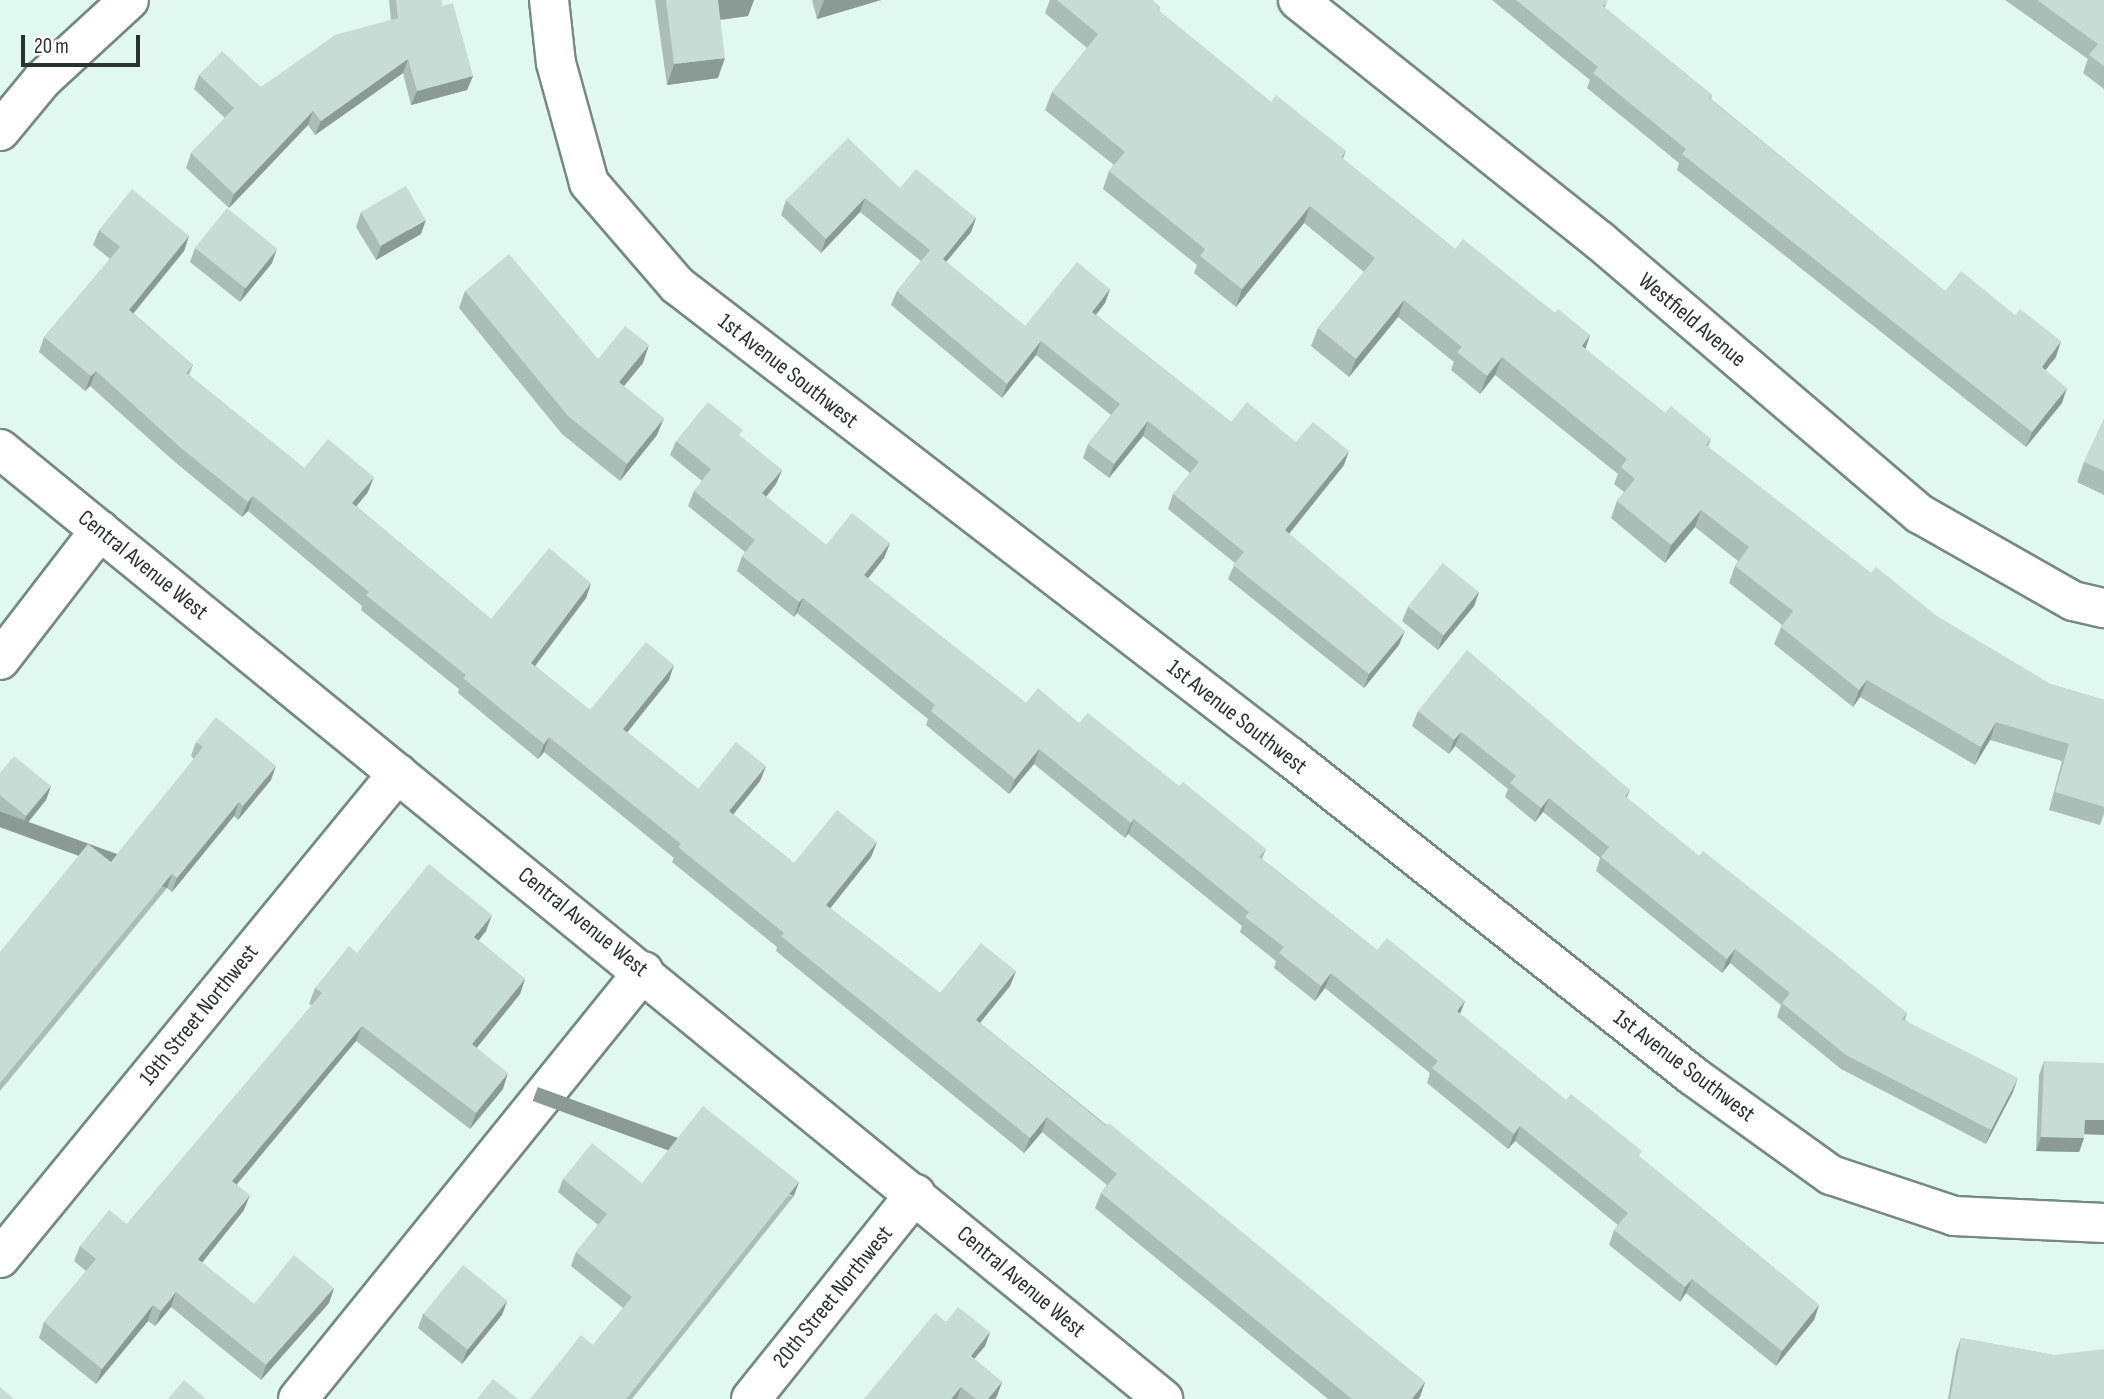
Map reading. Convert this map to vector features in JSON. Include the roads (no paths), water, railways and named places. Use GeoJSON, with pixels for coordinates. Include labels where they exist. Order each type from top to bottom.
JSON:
{"type":"FeatureCollection","features":[{"type":"Feature","properties":{"kind":"street"},"geometry":{"type":"LineString","coordinates":[[0,131],[42,80],[129,0]]}},
{"type":"Feature","properties":{"kind":"street","name":"1st Avenue Southwest"},"geometry":{"type":"LineString","coordinates":[[549,0],[556,63],[589,183],[677,285],[1290,757],[1693,1076],[1831,1175],[1954,1216],[2104,1223]]}},
{"type":"Feature","properties":{"kind":"street","name":"Westfield Avenue"},"geometry":{"type":"LineString","coordinates":[[1298,0],[1600,241],[1920,514],[2073,601],[2104,608]]}},
{"type":"Feature","properties":{"kind":"street","name":"Central Avenue West"},"geometry":{"type":"LineString","coordinates":[[0,449],[644,971],[1163,1399]]}},
{"type":"Feature","properties":{"kind":"street"},"geometry":{"type":"LineString","coordinates":[[0,660],[100,530]]}},
{"type":"Feature","properties":{"kind":"street","name":"19th Street Northwest"},"geometry":{"type":"LineString","coordinates":[[0,1258],[398,773]]}},
{"type":"Feature","properties":{"kind":"street"},"geometry":{"type":"LineString","coordinates":[[298,1399],[644,971]]}},
{"type":"Feature","properties":{"kind":"street","name":"20th Street Northwest"},"geometry":{"type":"LineString","coordinates":[[751,1399],[915,1194]]}}]}
